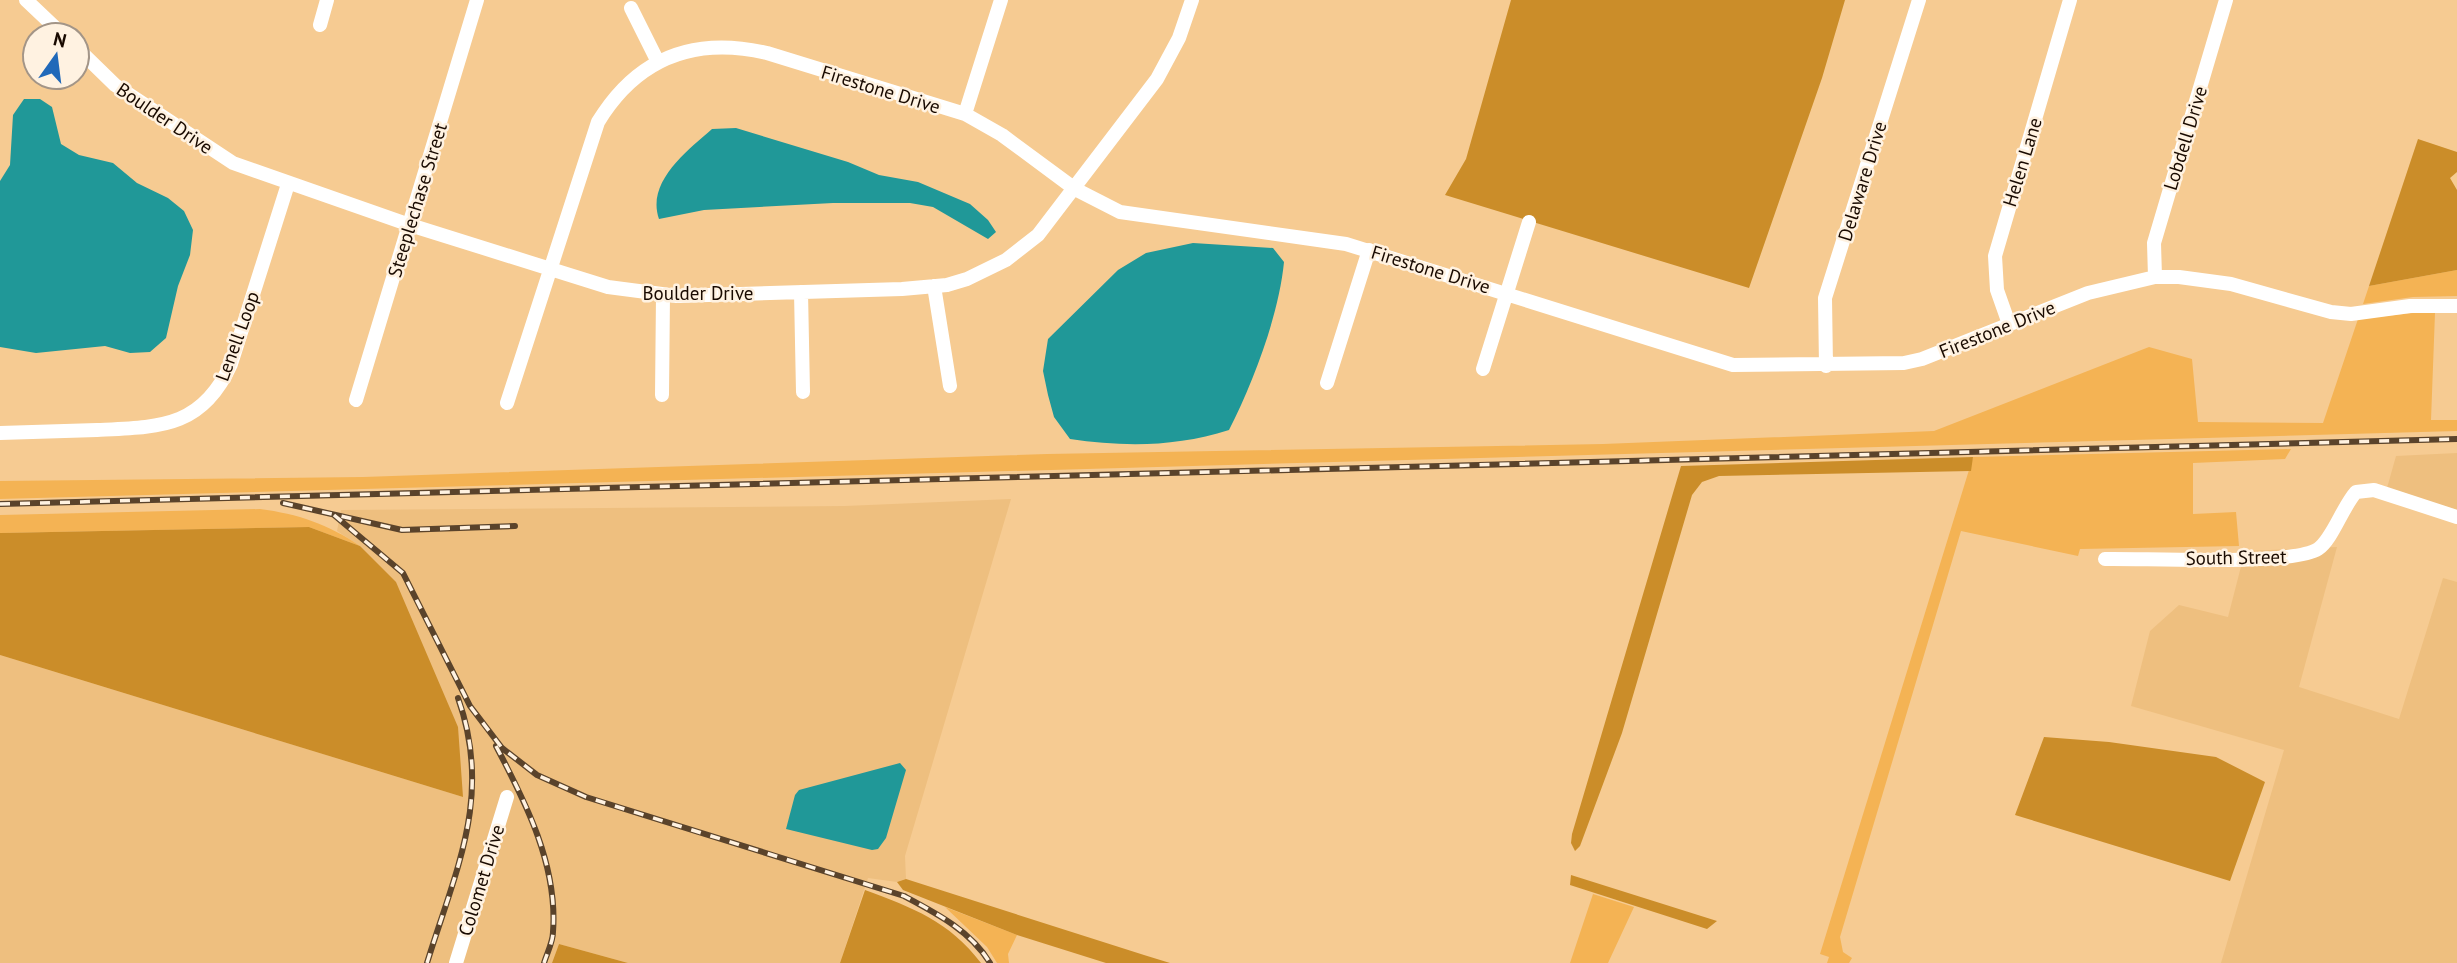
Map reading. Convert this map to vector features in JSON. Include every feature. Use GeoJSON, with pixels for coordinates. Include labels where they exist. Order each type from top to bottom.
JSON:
{"type":"FeatureCollection","features":[{"type":"Feature","properties":{"kind":"street"},"geometry":{"type":"LineString","coordinates":[[26,0],[48,21]]}},
{"type":"Feature","properties":{"kind":"street"},"geometry":{"type":"LineString","coordinates":[[320,24],[327,0]]}},
{"type":"Feature","properties":{"kind":"street","name":"Steeplechase Street"},"geometry":{"type":"LineString","coordinates":[[356,400],[477,0]]}},
{"type":"Feature","properties":{"kind":"street"},"geometry":{"type":"LineString","coordinates":[[965,114],[1001,0]]}},
{"type":"Feature","properties":{"kind":"street","name":"Boulder Drive"},"geometry":{"type":"LineString","coordinates":[[91,62],[115,85],[186,135],[233,163],[410,225],[629,292],[663,295],[934,286],[967,279],[1006,260],[1038,235],[1157,79],[1179,38],[1192,0]]}},
{"type":"Feature","properties":{"kind":"street","name":"Delaware Drive"},"geometry":{"type":"LineString","coordinates":[[1826,366],[1825,298],[1919,0]]}},
{"type":"Feature","properties":{"kind":"street","name":"Helen Lane"},"geometry":{"type":"LineString","coordinates":[[2009,324],[1997,290],[1995,256],[2070,0]]}},
{"type":"Feature","properties":{"kind":"street","name":"Lobdell Drive"},"geometry":{"type":"LineString","coordinates":[[2155,278],[2154,243],[2226,0]]}},
{"type":"Feature","properties":{"kind":"street"},"geometry":{"type":"LineString","coordinates":[[631,8],[658,62]]}},
{"type":"Feature","properties":{"kind":"street","name":"Firestone Drive"},"geometry":{"type":"LineString","coordinates":[[508,403],[597,122],[620,91],[658,62],[670,56],[710,47],[743,47],[965,114],[1002,135],[1075,188],[1120,212],[1322,239],[1369,250],[1733,365],[1904,363],[2111,285],[2155,278],[2193,278],[2231,284],[2331,312],[2351,314],[2410,306],[2457,306]]}},
{"type":"Feature","properties":{"kind":"street","name":"Lenell Loop"},"geometry":{"type":"LineString","coordinates":[[0,433],[158,428],[183,419],[208,401],[221,386],[231,364],[288,184]]}},
{"type":"Feature","properties":{"kind":"street"},"geometry":{"type":"LineString","coordinates":[[1483,369],[1529,222]]}},
{"type":"Feature","properties":{"kind":"street"},"geometry":{"type":"LineString","coordinates":[[1327,383],[1369,250]]}},
{"type":"Feature","properties":{"kind":"street"},"geometry":{"type":"LineString","coordinates":[[934,286],[950,386]]}},
{"type":"Feature","properties":{"kind":"street"},"geometry":{"type":"LineString","coordinates":[[801,292],[803,392]]}},
{"type":"Feature","properties":{"kind":"street"},"geometry":{"type":"LineString","coordinates":[[662,395],[663,295]]}},
{"type":"Feature","properties":{"kind":"street","name":"South Street"},"geometry":{"type":"LineString","coordinates":[[2105,559],[2239,560],[2304,555],[2322,546],[2356,492],[2374,489],[2457,517]]}},
{"type":"Feature","properties":{"kind":"street","name":"Colomet Drive"},"geometry":{"type":"LineString","coordinates":[[456,963],[507,797]]}},
{"type":"Feature","properties":{"kind":"shaded area"},"geometry":{"type":"Polygon","coordinates":[[[1511,0],[1845,0],[1822,78],[1749,288],[1445,195],[1466,159],[1511,0]]]}},
{"type":"Feature","properties":{"kind":"shaded area"},"geometry":{"type":"Polygon","coordinates":[[[2418,139],[2457,152],[2457,172],[2450,178],[2457,190],[2457,270],[2369,286],[2418,139]]]}},
{"type":"Feature","properties":{"kind":"shaded area"},"geometry":{"type":"Polygon","coordinates":[[[2457,270],[2457,296],[2413,297],[2363,304],[2369,286],[2457,270]]]}},
{"type":"Feature","properties":{"kind":"shaded area"},"geometry":{"type":"Polygon","coordinates":[[[2435,313],[2431,420],[2457,420],[2457,431],[0,499],[0,481],[363,477],[1047,454],[1603,444],[1934,431],[2149,347],[2192,359],[2198,422],[2323,423],[2358,319],[2435,313]]]}},
{"type":"Feature","properties":{"kind":"shaded area"},"geometry":{"type":"Polygon","coordinates":[[[2291,449],[2285,459],[2193,463],[2193,514],[2236,512],[2239,546],[2080,549],[2078,556],[1961,531],[1840,937],[1843,952],[1852,958],[1849,963],[1827,963],[1829,957],[1820,954],[1973,457],[2291,449]]]}},
{"type":"Feature","properties":{"kind":"shaded area"},"geometry":{"type":"Polygon","coordinates":[[[2457,453],[2457,510],[2387,488],[2396,456],[2457,453]]]}},
{"type":"Feature","properties":{"kind":"shaded area"},"geometry":{"type":"Polygon","coordinates":[[[1973,457],[1971,471],[1719,476],[1702,482],[1692,495],[1622,733],[1580,846],[1575,851],[1571,843],[1572,834],[1681,466],[1973,457]]]}},
{"type":"Feature","properties":{"kind":"shaded area"},"geometry":{"type":"Polygon","coordinates":[[[1011,499],[905,856],[906,879],[897,882],[868,878],[840,963],[628,963],[559,944],[552,963],[0,963],[0,655],[463,797],[360,546],[337,531],[341,510],[845,506],[1011,499]]]}},
{"type":"Feature","properties":{"kind":"shaded area"},"geometry":{"type":"Polygon","coordinates":[[[260,509],[312,521],[360,546],[309,527],[0,533],[0,515],[260,509]]]}},
{"type":"Feature","properties":{"kind":"shaded area"},"geometry":{"type":"Polygon","coordinates":[[[309,527],[360,546],[396,582],[458,727],[463,797],[0,655],[0,533],[309,527]]]}},
{"type":"Feature","properties":{"kind":"shaded area"},"geometry":{"type":"Polygon","coordinates":[[[2337,547],[2299,687],[2399,719],[2443,578],[2457,582],[2457,963],[2221,963],[2284,750],[2131,706],[2150,631],[2179,605],[2228,617],[2245,551],[2337,547]]]}},
{"type":"Feature","properties":{"kind":"shaded area"},"geometry":{"type":"Polygon","coordinates":[[[2044,737],[2109,742],[2216,757],[2265,782],[2230,881],[2015,815],[2044,737]]]}},
{"type":"Feature","properties":{"kind":"shaded area"},"geometry":{"type":"Polygon","coordinates":[[[1571,875],[1717,921],[1707,929],[1570,885],[1571,875]]]}},
{"type":"Feature","properties":{"kind":"shaded area"},"geometry":{"type":"Polygon","coordinates":[[[906,879],[1170,963],[1106,963],[1017,935],[903,890],[897,882],[906,879]]]}},
{"type":"Feature","properties":{"kind":"shaded area"},"geometry":{"type":"Polygon","coordinates":[[[865,890],[899,903],[943,926],[981,963],[840,963],[865,890]]]}},
{"type":"Feature","properties":{"kind":"shaded area"},"geometry":{"type":"Polygon","coordinates":[[[1593,894],[1634,907],[1608,963],[1570,963],[1593,894]]]}},
{"type":"Feature","properties":{"kind":"shaded area"},"geometry":{"type":"Polygon","coordinates":[[[945,907],[1017,935],[1008,954],[1009,963],[997,963],[987,947],[945,907]]]}},
{"type":"Feature","properties":{"kind":"shaded area"},"geometry":{"type":"Polygon","coordinates":[[[559,944],[628,963],[552,963],[559,944]]]}},
{"type":"Feature","properties":{"kind":"water"},"geometry":{"type":"Polygon","coordinates":[[[24,99],[40,99],[52,107],[61,144],[79,155],[113,163],[137,183],[168,198],[184,211],[193,230],[190,255],[178,286],[166,338],[150,352],[130,353],[105,346],[36,353],[0,347],[0,181],[10,165],[13,115],[24,99]]]}},
{"type":"Feature","properties":{"kind":"water"},"geometry":{"type":"Polygon","coordinates":[[[736,128],[848,162],[879,175],[918,182],[970,204],[988,220],[996,232],[988,239],[933,207],[910,203],[833,203],[704,210],[659,219],[658,192],[671,168],[712,129],[736,128]]]}},
{"type":"Feature","properties":{"kind":"water"},"geometry":{"type":"Polygon","coordinates":[[[1193,243],[1273,248],[1284,262],[1277,304],[1264,348],[1229,430],[1189,440],[1150,444],[1070,439],[1054,417],[1048,395],[1043,371],[1048,339],[1118,270],[1146,253],[1193,243]]]}},
{"type":"Feature","properties":{"kind":"water"},"geometry":{"type":"Polygon","coordinates":[[[900,763],[906,770],[886,838],[878,849],[872,850],[786,829],[795,795],[799,790],[900,763]]]}},
{"type":"Feature","properties":{"kind":"railway"},"geometry":{"type":"LineString","coordinates":[[0,504],[2457,439]]}},
{"type":"Feature","properties":{"kind":"railway"},"geometry":{"type":"LineString","coordinates":[[283,503],[402,530],[515,526]]}},
{"type":"Feature","properties":{"kind":"railway"},"geometry":{"type":"LineString","coordinates":[[334,515],[403,573],[470,706],[502,748],[537,775],[586,797],[904,896],[963,932],[990,963]]}},
{"type":"Feature","properties":{"kind":"railway"},"geometry":{"type":"LineString","coordinates":[[427,963],[459,864],[471,800],[472,768],[468,734],[458,698]]}},
{"type":"Feature","properties":{"kind":"railway"},"geometry":{"type":"LineString","coordinates":[[496,746],[529,812],[545,859],[553,907],[553,936],[544,963]]}}]}
